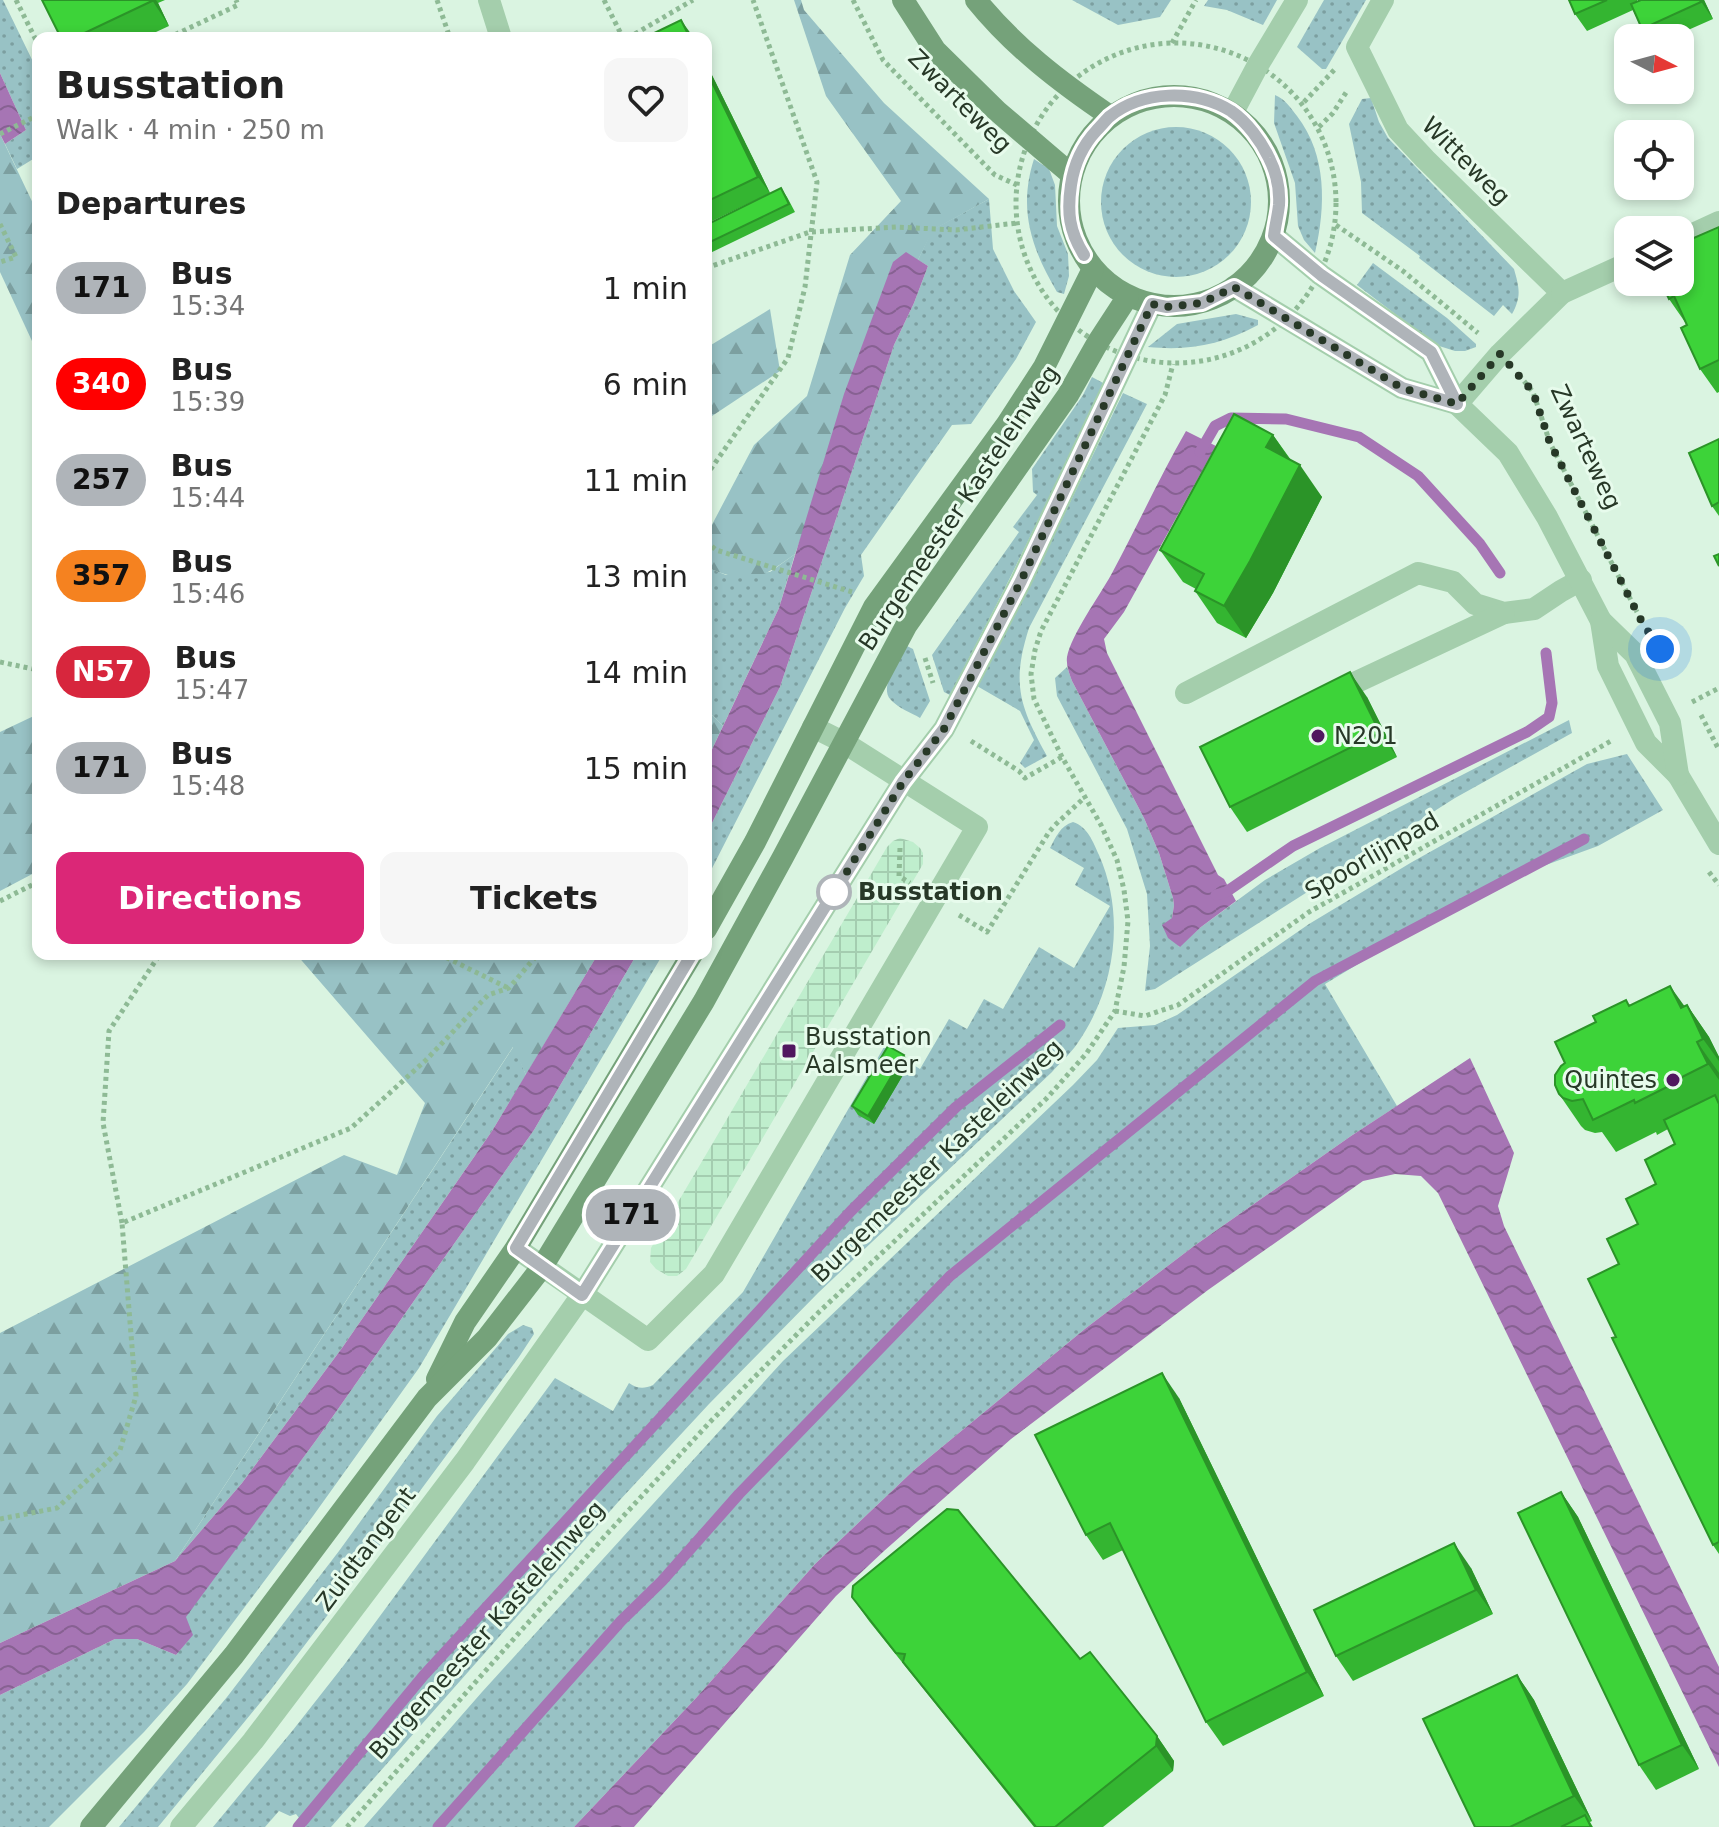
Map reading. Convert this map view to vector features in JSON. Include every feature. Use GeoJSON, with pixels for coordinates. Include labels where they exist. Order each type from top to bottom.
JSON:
{"type":"FeatureCollection","features":[{"type":"Feature","properties":{"kind":"main road","name":"Zwarteweg"},"geometry":{"type":"LineString","coordinates":[[903,0],[935,50],[997,111],[1072,175]]}},
{"type":"Feature","properties":{"kind":"main road"},"geometry":{"type":"LineString","coordinates":[[976,0],[996,25],[1035,61],[1110,116]]}},
{"type":"Feature","properties":{"kind":"main road"},"geometry":{"type":"LineString","coordinates":[[1182,95],[1212,102],[1233,112],[1261,141],[1275,171],[1280,203],[1274,236],[1258,265],[1234,287],[1202,303],[1167,307],[1128,296],[1111,286],[1093,269],[1076,241],[1068,210],[1072,175],[1085,143],[1110,116],[1151,97],[1182,95]]}},
{"type":"Feature","properties":{"kind":"main road","name":"Burgemeester Kasteleinweg"},"geometry":{"type":"LineString","coordinates":[[712,918],[755,842],[874,607],[1007,424],[1044,367],[1093,269]]}},
{"type":"Feature","properties":{"kind":"main road","name":"Burgemeester Kasteleinweg"},"geometry":{"type":"LineString","coordinates":[[91,1827],[234,1655],[427,1398],[487,1338],[542,1267],[704,1001],[906,626],[1068,395],[1128,296]]}},
{"type":"Feature","properties":{"kind":"main road","name":"Burgemeester Kasteleinweg"},"geometry":{"type":"LineString","coordinates":[[427,1398],[465,1322],[516,1248],[688,960]]}},
{"type":"Feature","properties":{"kind":"street"},"geometry":{"type":"LineString","coordinates":[[489,0],[499,32]]}},
{"type":"Feature","properties":{"kind":"street"},"geometry":{"type":"LineString","coordinates":[[1233,112],[1297,0]]}},
{"type":"Feature","properties":{"kind":"street"},"geometry":{"type":"LineString","coordinates":[[1357,47],[1383,0]]}},
{"type":"Feature","properties":{"kind":"street","name":"Witteweg"},"geometry":{"type":"LineString","coordinates":[[1357,47],[1398,130],[1562,293]]}},
{"type":"Feature","properties":{"kind":"street"},"geometry":{"type":"LineString","coordinates":[[1694,234],[1719,222]]}},
{"type":"Feature","properties":{"kind":"street"},"geometry":{"type":"LineString","coordinates":[[1274,236],[1321,275],[1431,352],[1457,404],[1508,453],[1547,517],[1601,621],[1608,666],[1646,743],[1678,775],[1719,844]]}},
{"type":"Feature","properties":{"kind":"street"},"geometry":{"type":"LineString","coordinates":[[1457,404],[1500,354],[1562,293],[1614,269]]}},
{"type":"Feature","properties":{"kind":"street"},"geometry":{"type":"LineString","coordinates":[[1234,287],[1402,388],[1457,404]]}},
{"type":"Feature","properties":{"kind":"street"},"geometry":{"type":"LineString","coordinates":[[582,1295],[903,782],[945,727],[1021,581],[1152,304]]}},
{"type":"Feature","properties":{"kind":"street"},"geometry":{"type":"LineString","coordinates":[[1186,693],[1418,573],[1453,582],[1475,604],[1504,613]]}},
{"type":"Feature","properties":{"kind":"street"},"geometry":{"type":"LineString","coordinates":[[1312,703],[1504,613],[1534,609],[1581,580]]}},
{"type":"Feature","properties":{"kind":"street"},"geometry":{"type":"LineString","coordinates":[[1601,621],[1635,654],[1670,723],[1678,775]]}},
{"type":"Feature","properties":{"kind":"street"},"geometry":{"type":"LineString","coordinates":[[516,1248],[648,1340],[714,1274],[977,827],[843,742],[813,727]]}},
{"type":"Feature","properties":{"kind":"street","name":"Zuidtangent"},"geometry":{"type":"LineString","coordinates":[[181,1827],[253,1741],[465,1461],[582,1295]]}},
{"type":"Feature","properties":{"kind":"path"},"geometry":{"type":"LineString","coordinates":[[16,0],[32,32]]}},
{"type":"Feature","properties":{"kind":"path"},"geometry":{"type":"LineString","coordinates":[[181,32],[238,5],[236,0]]}},
{"type":"Feature","properties":{"kind":"path"},"geometry":{"type":"LineString","coordinates":[[437,0],[448,32]]}},
{"type":"Feature","properties":{"kind":"path"},"geometry":{"type":"LineString","coordinates":[[604,0],[622,32]]}},
{"type":"Feature","properties":{"kind":"path"},"geometry":{"type":"LineString","coordinates":[[636,32],[693,0]]}},
{"type":"Feature","properties":{"kind":"path"},"geometry":{"type":"LineString","coordinates":[[712,467],[788,358],[805,287],[817,182],[753,0]]}},
{"type":"Feature","properties":{"kind":"path","name":"Zwarteweg"},"geometry":{"type":"LineString","coordinates":[[853,0],[883,60],[995,175],[1017,185],[1029,140]]}},
{"type":"Feature","properties":{"kind":"path"},"geometry":{"type":"LineString","coordinates":[[1172,43],[1196,0]]}},
{"type":"Feature","properties":{"kind":"path"},"geometry":{"type":"LineString","coordinates":[[1029,140],[1044,111],[1066,86],[1096,64],[1131,49],[1172,43],[1216,48],[1258,65],[1304,102],[1357,47]]}},
{"type":"Feature","properties":{"kind":"path","name":"Zwarteweg"},"geometry":{"type":"LineString","coordinates":[[1304,102],[1318,127],[1335,173],[1336,225],[1403,271],[1500,354],[1533,392],[1550,443],[1643,624]]}},
{"type":"Feature","properties":{"kind":"path"},"geometry":{"type":"LineString","coordinates":[[0,134],[32,118]]}},
{"type":"Feature","properties":{"kind":"path"},"geometry":{"type":"LineString","coordinates":[[712,266],[810,232],[896,227],[956,230],[1017,223]]}},
{"type":"Feature","properties":{"kind":"path"},"geometry":{"type":"LineString","coordinates":[[0,224],[16,257],[0,262]]}},
{"type":"Feature","properties":{"kind":"path","name":"Burgemeester Kasteleinweg"},"geometry":{"type":"LineString","coordinates":[[347,1827],[710,1422],[819,1312],[1046,1099],[1086,1054],[1115,1011],[1124,967],[1128,921],[1117,860],[1034,699],[1031,674],[1041,631],[1165,395],[1173,364]]}},
{"type":"Feature","properties":{"kind":"path"},"geometry":{"type":"LineString","coordinates":[[712,546],[827,584]]}},
{"type":"Feature","properties":{"kind":"path"},"geometry":{"type":"LineString","coordinates":[[0,662],[32,668]]}},
{"type":"Feature","properties":{"kind":"path"},"geometry":{"type":"LineString","coordinates":[[1719,688],[1694,701],[1719,750]]}},
{"type":"Feature","properties":{"kind":"path"},"geometry":{"type":"LineString","coordinates":[[945,727],[1019,771],[1025,778],[1062,757]]}},
{"type":"Feature","properties":{"kind":"path","name":"Spoorlijnpad"},"geometry":{"type":"LineString","coordinates":[[1115,1011],[1145,1016],[1178,1005],[1309,912],[1639,728]]}},
{"type":"Feature","properties":{"kind":"path"},"geometry":{"type":"LineString","coordinates":[[987,932],[1049,832],[1084,798]]}},
{"type":"Feature","properties":{"kind":"path"},"geometry":{"type":"LineString","coordinates":[[0,901],[32,885]]}},
{"type":"Feature","properties":{"kind":"path"},"geometry":{"type":"LineString","coordinates":[[0,1519],[57,1508],[120,1450],[136,1396],[122,1223],[103,1123],[109,1031],[156,960]]}},
{"type":"Feature","properties":{"kind":"path"},"geometry":{"type":"LineString","coordinates":[[451,960],[509,988]]}},
{"type":"Feature","properties":{"kind":"path"},"geometry":{"type":"LineString","coordinates":[[122,1223],[351,1128],[426,1060],[488,995],[509,988],[533,960]]}},
{"type":"Feature","properties":{"kind":"green space"},"geometry":{"type":"Polygon","coordinates":[[[0,0],[3,0],[32,60],[32,160],[17,169],[5,144],[26,130],[0,73],[0,0]]]}},
{"type":"Feature","properties":{"kind":"green space"},"geometry":{"type":"Polygon","coordinates":[[[794,0],[801,0],[804,10],[884,103],[989,199],[933,230],[918,260],[906,253],[795,554],[772,570],[743,578],[712,570],[712,525],[754,445],[807,396],[850,255],[901,201],[826,96],[794,0]]]}},
{"type":"Feature","properties":{"kind":"green space"},"geometry":{"type":"Polygon","coordinates":[[[1072,0],[1171,0],[1160,17],[1118,25],[1072,0]]]}},
{"type":"Feature","properties":{"kind":"green space"},"geometry":{"type":"Polygon","coordinates":[[[1208,0],[1277,0],[1263,25],[1227,10],[1204,6],[1208,0]]]}},
{"type":"Feature","properties":{"kind":"green space"},"geometry":{"type":"Polygon","coordinates":[[[1324,0],[1366,0],[1326,69],[1322,69],[1297,47],[1324,0]]]}},
{"type":"Feature","properties":{"kind":"green space"},"geometry":{"type":"Polygon","coordinates":[[[1275,95],[1287,104],[1307,131],[1319,164],[1322,199],[1315,253],[1298,226],[1295,183],[1274,123],[1275,95]]]}},
{"type":"Feature","properties":{"kind":"green space"},"geometry":{"type":"Polygon","coordinates":[[[1371,98],[1388,138],[1514,269],[1519,292],[1512,314],[1503,305],[1494,316],[1362,213],[1361,182],[1349,124],[1362,99],[1371,98]]]}},
{"type":"Feature","properties":{"kind":"green space"},"geometry":{"type":"Polygon","coordinates":[[[1176,127],[1205,133],[1229,149],[1245,173],[1251,202],[1245,231],[1229,255],[1205,271],[1176,277],[1147,271],[1123,255],[1107,231],[1101,202],[1107,173],[1123,149],[1147,133],[1176,127]]]}},
{"type":"Feature","properties":{"kind":"green space"},"geometry":{"type":"Polygon","coordinates":[[[0,134],[32,201],[32,341],[0,272],[0,134]]]}},
{"type":"Feature","properties":{"kind":"green space"},"geometry":{"type":"Polygon","coordinates":[[[1034,159],[1049,169],[1055,185],[1057,226],[1068,254],[1069,276],[1064,294],[1057,292],[1048,276],[1030,228],[1027,195],[1034,159]]]}},
{"type":"Feature","properties":{"kind":"green space"},"geometry":{"type":"Polygon","coordinates":[[[989,199],[993,249],[1014,291],[1036,322],[1016,359],[971,424],[952,425],[861,555],[864,576],[712,868],[712,823],[780,687],[894,345],[928,266],[918,260],[932,230],[989,199]]]}},
{"type":"Feature","properties":{"kind":"green space"},"geometry":{"type":"Polygon","coordinates":[[[1373,263],[1447,318],[1476,347],[1455,351],[1436,345],[1357,285],[1373,263]]]}},
{"type":"Feature","properties":{"kind":"green space"},"geometry":{"type":"Polygon","coordinates":[[[770,309],[780,371],[712,416],[712,344],[770,309]]]}},
{"type":"Feature","properties":{"kind":"green space"},"geometry":{"type":"Polygon","coordinates":[[[1236,314],[1258,320],[1258,325],[1204,345],[1148,347],[1177,324],[1236,314]]]}},
{"type":"Feature","properties":{"kind":"green space"},"geometry":{"type":"Polygon","coordinates":[[[1092,377],[1105,384],[950,695],[944,692],[932,655],[1019,532],[1013,527],[1037,495],[1033,492],[1032,469],[1092,377]]]}},
{"type":"Feature","properties":{"kind":"green space"},"geometry":{"type":"Polygon","coordinates":[[[1123,393],[1147,404],[1029,628],[1023,648],[1021,695],[1030,723],[1047,756],[1025,768],[1020,763],[1034,740],[1020,711],[977,686],[1123,393]]]}},
{"type":"Feature","properties":{"kind":"green space"},"geometry":{"type":"Polygon","coordinates":[[[795,554],[779,608],[723,726],[712,715],[712,569],[726,575],[770,572],[795,554]]]}},
{"type":"Feature","properties":{"kind":"green space"},"geometry":{"type":"Polygon","coordinates":[[[907,646],[913,649],[930,701],[920,718],[897,705],[888,694],[892,673],[907,646]]]}},
{"type":"Feature","properties":{"kind":"green space"},"geometry":{"type":"Polygon","coordinates":[[[1067,667],[1159,853],[1173,898],[1172,918],[1179,947],[1265,880],[1320,848],[1569,720],[1572,733],[1455,798],[1155,989],[1145,991],[1150,946],[1147,894],[1127,829],[1057,696],[1055,678],[1067,667]]]}},
{"type":"Feature","properties":{"kind":"green space"},"geometry":{"type":"Polygon","coordinates":[[[712,715],[723,726],[712,749],[712,715]]]}},
{"type":"Feature","properties":{"kind":"green space"},"geometry":{"type":"Polygon","coordinates":[[[32,717],[32,874],[0,891],[0,732],[32,717]]]}},
{"type":"Feature","properties":{"kind":"green space"},"geometry":{"type":"Polygon","coordinates":[[[1627,754],[1663,810],[1598,846],[1486,887],[1325,984],[1397,1106],[1194,1246],[1086,1328],[914,1470],[815,1564],[696,1698],[574,1827],[364,1827],[482,1692],[783,1361],[1073,1085],[1097,1060],[1118,1028],[1155,1025],[1177,1015],[1309,924],[1412,862],[1587,764],[1627,754]]]}},
{"type":"Feature","properties":{"kind":"green space"},"geometry":{"type":"Polygon","coordinates":[[[1073,822],[1086,831],[1099,855],[1107,878],[1114,927],[1108,977],[1090,1023],[1077,1044],[1052,1072],[818,1293],[709,1404],[619,1501],[331,1827],[306,1827],[296,1814],[290,1816],[279,1811],[265,1827],[213,1827],[344,1665],[555,1378],[613,1411],[629,1383],[641,1388],[653,1385],[743,1292],[884,1047],[920,1069],[949,1019],[967,1029],[984,999],[1003,1009],[1039,947],[1074,968],[1110,906],[1075,885],[1084,868],[1050,848],[1062,829],[1073,822]]]}},
{"type":"Feature","properties":{"kind":"green space"},"geometry":{"type":"Polygon","coordinates":[[[301,960],[594,960],[526,1075],[513,1047],[175,1561],[0,1643],[0,1333],[344,1155],[397,1175],[425,1103],[301,960]]]}},
{"type":"Feature","properties":{"kind":"green space"},"geometry":{"type":"Polygon","coordinates":[[[633,960],[659,960],[419,1368],[187,1684],[49,1827],[0,1827],[0,1695],[115,1639],[137,1639],[176,1655],[192,1635],[185,1617],[317,1439],[534,1130],[633,960]]]}},
{"type":"Feature","properties":{"kind":"green space"},"geometry":{"type":"Polygon","coordinates":[[[514,1046],[526,1075],[492,1131],[342,1348],[242,1483],[175,1561],[514,1046]]]}},
{"type":"Feature","properties":{"kind":"green space"},"geometry":{"type":"Polygon","coordinates":[[[523,1325],[532,1328],[534,1334],[519,1357],[269,1692],[158,1827],[119,1827],[227,1697],[437,1416],[508,1334],[523,1325]]]}},
{"type":"Feature","properties":{"kind":"shaded area"},"geometry":{"type":"Polygon","coordinates":[[[900,838],[920,848],[923,864],[686,1269],[677,1276],[668,1276],[650,1262],[651,1248],[887,847],[900,838]]]}},
{"type":"Feature","properties":{"kind":"water"},"geometry":{"type":"Polygon","coordinates":[[[0,73],[26,130],[5,144],[0,134],[0,73]]]}},
{"type":"Feature","properties":{"kind":"water"},"geometry":{"type":"Polygon","coordinates":[[[906,252],[928,266],[894,345],[780,687],[712,823],[712,749],[779,608],[844,394],[893,262],[906,252]]]}},
{"type":"Feature","properties":{"kind":"water"},"geometry":{"type":"Polygon","coordinates":[[[1186,431],[1216,446],[1124,612],[1104,639],[1107,653],[1218,875],[1224,879],[1236,901],[1180,947],[1168,938],[1162,925],[1172,918],[1174,905],[1159,853],[1144,818],[1072,681],[1067,660],[1074,638],[1111,575],[1186,431]]]}},
{"type":"Feature","properties":{"kind":"water"},"geometry":{"type":"Polygon","coordinates":[[[594,960],[633,960],[534,1130],[317,1439],[186,1617],[193,1635],[176,1655],[137,1639],[115,1639],[0,1695],[0,1643],[175,1561],[242,1483],[342,1348],[492,1131],[594,960]]]}},
{"type":"Feature","properties":{"kind":"water"},"geometry":{"type":"Polygon","coordinates":[[[1470,1058],[1514,1153],[1498,1206],[1504,1226],[1719,1667],[1719,1767],[1438,1193],[1421,1176],[1395,1174],[1363,1181],[1208,1290],[1011,1439],[836,1596],[634,1827],[574,1827],[696,1698],[815,1564],[914,1470],[1086,1328],[1194,1246],[1351,1136],[1470,1058]]]}},
{"type":"Feature","properties":{"kind":"building"},"geometry":{"type":"Polygon","coordinates":[[[42,0],[152,0],[87,32],[58,32],[42,0]]]}},
{"type":"Feature","properties":{"kind":"building"},"geometry":{"type":"Polygon","coordinates":[[[1569,0],[1607,0],[1575,14],[1569,0]]]}},
{"type":"Feature","properties":{"kind":"building"},"geometry":{"type":"Polygon","coordinates":[[[1641,0],[1701,2],[1653,24],[1640,24],[1631,4],[1641,0]]]}},
{"type":"Feature","properties":{"kind":"building"},"geometry":{"type":"Polygon","coordinates":[[[681,20],[687,32],[656,32],[681,20]]]}},
{"type":"Feature","properties":{"kind":"building"},"geometry":{"type":"Polygon","coordinates":[[[712,82],[758,177],[712,199],[712,82]]]}},
{"type":"Feature","properties":{"kind":"building"},"geometry":{"type":"Polygon","coordinates":[[[781,188],[789,204],[712,241],[712,222],[781,188]]]}},
{"type":"Feature","properties":{"kind":"building"},"geometry":{"type":"Polygon","coordinates":[[[1719,227],[1719,360],[1700,369],[1681,328],[1687,325],[1674,296],[1694,296],[1694,238],[1719,227]]]}},
{"type":"Feature","properties":{"kind":"building"},"geometry":{"type":"Polygon","coordinates":[[[1234,414],[1273,435],[1266,447],[1300,465],[1224,606],[1195,591],[1204,574],[1160,550],[1234,414]]]}},
{"type":"Feature","properties":{"kind":"building"},"geometry":{"type":"Polygon","coordinates":[[[1719,439],[1719,502],[1712,506],[1689,453],[1719,439]]]}},
{"type":"Feature","properties":{"kind":"building"},"geometry":{"type":"Polygon","coordinates":[[[1350,672],[1380,733],[1230,807],[1200,747],[1350,672]]]}},
{"type":"Feature","properties":{"kind":"building"},"geometry":{"type":"Polygon","coordinates":[[[1670,986],[1681,1008],[1687,1005],[1691,1013],[1703,1039],[1697,1042],[1708,1064],[1635,1103],[1634,1100],[1593,1120],[1583,1099],[1572,1101],[1563,1098],[1555,1085],[1555,1075],[1565,1063],[1555,1042],[1596,1022],[1593,1016],[1626,1000],[1629,1006],[1670,986]]]}},
{"type":"Feature","properties":{"kind":"building"},"geometry":{"type":"Polygon","coordinates":[[[888,1046],[904,1055],[868,1116],[852,1106],[888,1046]]]}},
{"type":"Feature","properties":{"kind":"building"},"geometry":{"type":"Polygon","coordinates":[[[1715,1095],[1719,1104],[1719,1542],[1713,1545],[1612,1338],[1616,1337],[1588,1279],[1619,1264],[1607,1239],[1638,1224],[1626,1199],[1656,1184],[1645,1160],[1675,1144],[1664,1120],[1715,1095]]]}},
{"type":"Feature","properties":{"kind":"building"},"geometry":{"type":"Polygon","coordinates":[[[1162,1373],[1307,1672],[1206,1722],[1110,1523],[1086,1535],[1035,1435],[1162,1373]]]}},
{"type":"Feature","properties":{"kind":"building"},"geometry":{"type":"Polygon","coordinates":[[[1561,1492],[1682,1745],[1639,1765],[1518,1513],[1561,1492]]]}},
{"type":"Feature","properties":{"kind":"building"},"geometry":{"type":"Polygon","coordinates":[[[947,1509],[958,1510],[1080,1659],[1090,1652],[1157,1736],[1156,1746],[1055,1827],[1036,1827],[903,1662],[905,1654],[896,1653],[852,1597],[853,1586],[947,1509]]]}},
{"type":"Feature","properties":{"kind":"building"},"geometry":{"type":"Polygon","coordinates":[[[1454,1543],[1476,1590],[1336,1656],[1314,1610],[1454,1543]]]}},
{"type":"Feature","properties":{"kind":"building"},"geometry":{"type":"Polygon","coordinates":[[[1517,1675],[1574,1796],[1510,1827],[1475,1827],[1423,1719],[1517,1675]]]}},
{"type":"Feature","properties":{"kind":"building"},"geometry":{"type":"Polygon","coordinates":[[[1585,1815],[1591,1827],[1561,1827],[1585,1815]]]}},
{"type":"Feature","properties":{"kind":"waterway"},"geometry":{"type":"LineString","coordinates":[[1200,452],[1215,426],[1231,418],[1286,419],[1359,437],[1418,476],[1480,544],[1500,573]]}},
{"type":"Feature","properties":{"kind":"waterway"},"geometry":{"type":"LineString","coordinates":[[1216,895],[1226,892],[1293,846],[1527,732],[1549,717],[1552,703],[1546,653]]}},
{"type":"Feature","properties":{"kind":"waterway"},"geometry":{"type":"LineString","coordinates":[[438,1827],[739,1494],[950,1276],[1315,981],[1584,839]]}},
{"type":"Feature","properties":{"kind":"waterway"},"geometry":{"type":"LineString","coordinates":[[298,1827],[424,1675],[851,1211],[956,1107],[1060,1025]]}},
{"type":"Feature","properties":{"kind":"bus line","name":"171"},"geometry":{"type":"LineString","coordinates":[[689,960],[516,1248],[582,1295],[903,782],[944,729],[1021,581],[1152,304],[1167,307],[1202,303],[1234,287],[1402,388],[1457,404],[1431,352],[1321,275],[1274,236],[1280,203],[1275,171],[1261,141],[1233,112],[1212,102],[1182,95],[1151,97],[1110,116],[1085,143],[1072,175],[1068,210],[1076,241],[1084,255]]}},
{"type":"Feature","properties":{"kind":"place","name":"N201"},"geometry":{"type":"Point","coordinates":[1318,736]}},
{"type":"Feature","properties":{"kind":"place","name":"Busstation"},"geometry":{"type":"Point","coordinates":[834,892]}},
{"type":"Feature","properties":{"kind":"place","name":"Busstation Aalsmeer"},"geometry":{"type":"Point","coordinates":[789,1051]}},
{"type":"Feature","properties":{"kind":"place","name":"Quintes"},"geometry":{"type":"Point","coordinates":[1673,1080]}},
{"type":"Feature","properties":{"kind":"route"},"geometry":{"type":"LineString","coordinates":[[834,892],[903,782],[944,729],[1021,581],[1152,304],[1167,307],[1202,303],[1234,287],[1402,388],[1457,404],[1500,354],[1533,392],[1550,443],[1643,624],[1660,649]]}}]}
